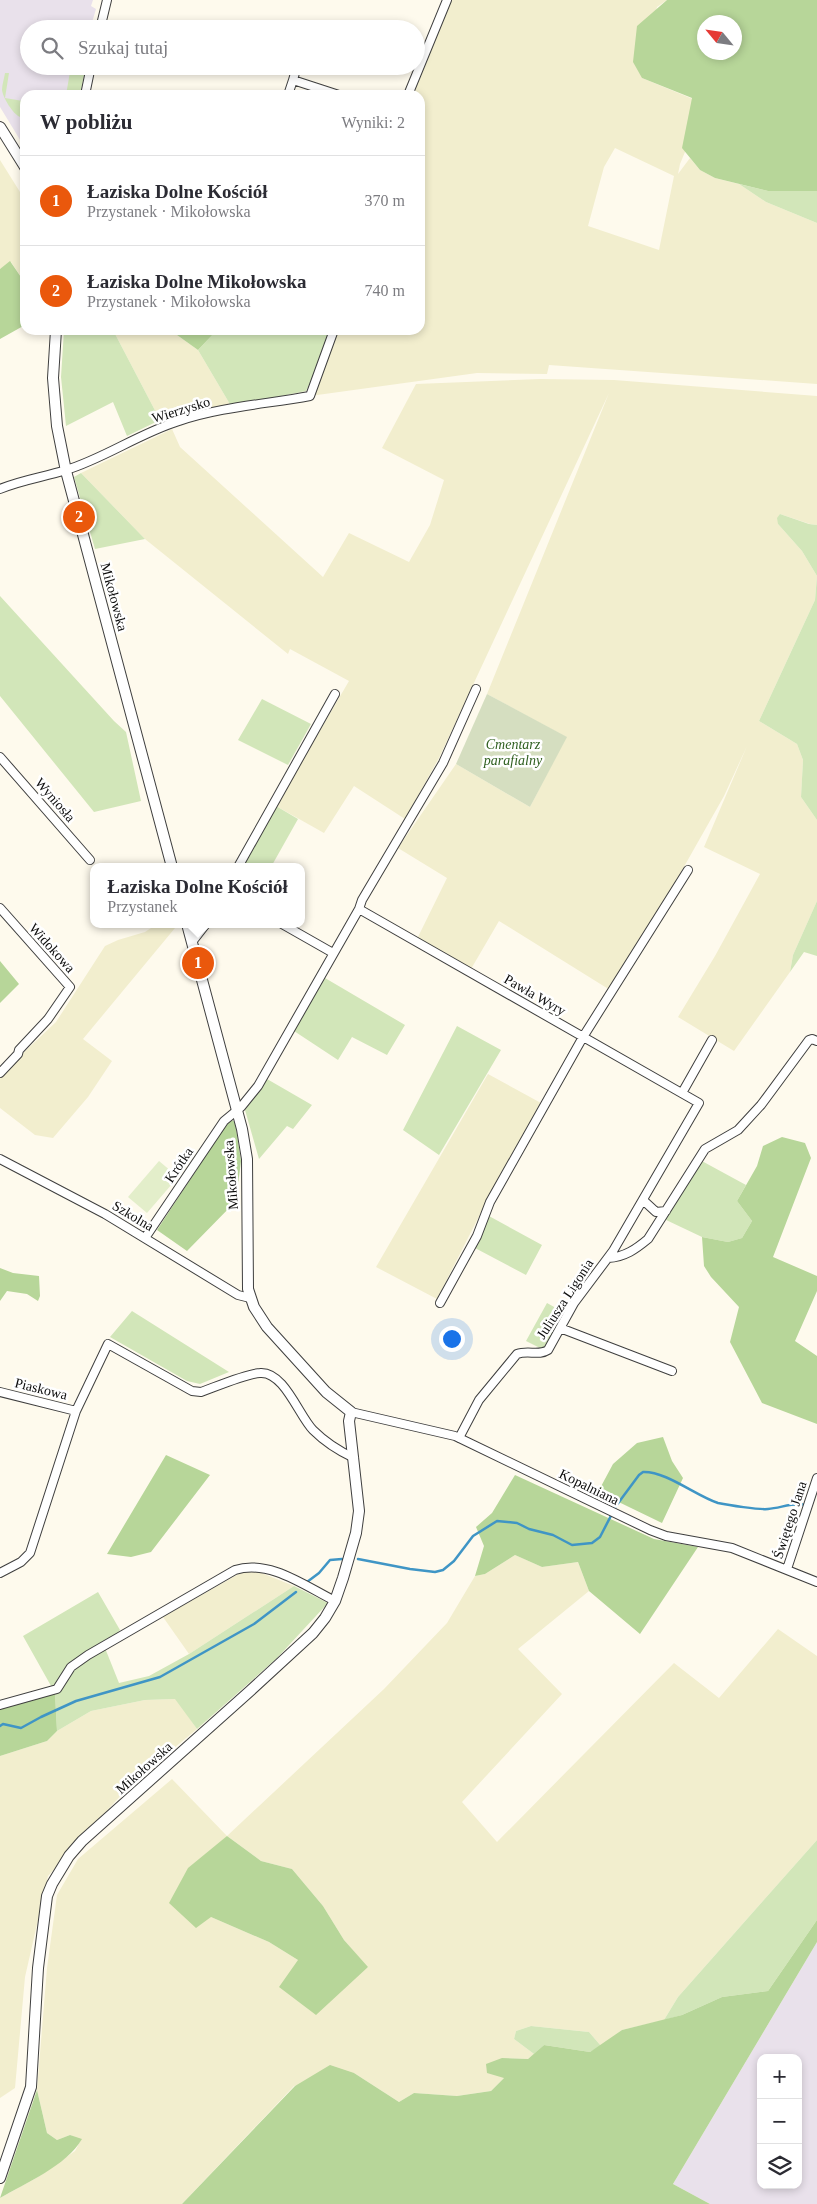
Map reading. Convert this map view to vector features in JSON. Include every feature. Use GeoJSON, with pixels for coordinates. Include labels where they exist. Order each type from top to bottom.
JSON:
{"type":"FeatureCollection","features":[{"type":"Feature","properties":{"kind":"street"},"geometry":{"type":"LineString","coordinates":[[102,20],[107,0]]}},
{"type":"Feature","properties":{"kind":"street"},"geometry":{"type":"LineString","coordinates":[[425,54],[447,0]]}},
{"type":"Feature","properties":{"kind":"street"},"geometry":{"type":"LineString","coordinates":[[86,90],[89,75]]}},
{"type":"Feature","properties":{"kind":"street"},"geometry":{"type":"LineString","coordinates":[[290,90],[294,75]]}},
{"type":"Feature","properties":{"kind":"street"},"geometry":{"type":"LineString","coordinates":[[410,90],[416,75]]}},
{"type":"Feature","properties":{"kind":"street"},"geometry":{"type":"LineString","coordinates":[[293,80],[324,90]]}},
{"type":"Feature","properties":{"kind":"street"},"geometry":{"type":"LineString","coordinates":[[0,127],[20,160]]}},
{"type":"Feature","properties":{"kind":"street","name":"Mikołowska"},"geometry":{"type":"LineString","coordinates":[[56,335],[53,378],[57,426],[66,470],[171,863]]}},
{"type":"Feature","properties":{"kind":"street","name":"Wierzysko"},"geometry":{"type":"LineString","coordinates":[[0,489],[66,470],[177,421],[199,415],[310,396],[332,335]]}},
{"type":"Feature","properties":{"kind":"street","name":"Krótka"},"geometry":{"type":"LineString","coordinates":[[145,1238],[224,1121],[248,1100],[268,1070],[359,909],[362,900],[443,763],[476,689]]}},
{"type":"Feature","properties":{"kind":"street"},"geometry":{"type":"LineString","coordinates":[[240,863],[335,694]]}},
{"type":"Feature","properties":{"kind":"street","name":"Wyniosła"},"geometry":{"type":"LineString","coordinates":[[0,757],[90,860]]}},
{"type":"Feature","properties":{"kind":"street"},"geometry":{"type":"LineString","coordinates":[[440,1303],[477,1236],[490,1202],[583,1037],[688,870]]}},
{"type":"Feature","properties":{"kind":"street","name":"Widokowa"},"geometry":{"type":"LineString","coordinates":[[0,908],[70,987],[48,1019],[0,1073]]}},
{"type":"Feature","properties":{"kind":"street","name":"Pawła Wyry"},"geometry":{"type":"LineString","coordinates":[[359,909],[699,1103]]}},
{"type":"Feature","properties":{"kind":"street","name":"Mikołowska"},"geometry":{"type":"LineString","coordinates":[[0,2178],[31,2088],[42,1932],[47,1896],[58,1871],[82,1841],[313,1633],[335,1601],[356,1533],[359,1511],[349,1421],[351,1412],[334,1400],[267,1327],[258,1316],[250,1298],[248,1281],[247,1159],[237,1109],[188,928]]}},
{"type":"Feature","properties":{"kind":"street"},"geometry":{"type":"LineString","coordinates":[[192,942],[203,928]]}},
{"type":"Feature","properties":{"kind":"street"},"geometry":{"type":"LineString","coordinates":[[289,928],[334,953]]}},
{"type":"Feature","properties":{"kind":"street"},"geometry":{"type":"LineString","coordinates":[[682,1093],[712,1040]]}},
{"type":"Feature","properties":{"kind":"street"},"geometry":{"type":"LineString","coordinates":[[608,1258],[618,1257],[636,1250],[648,1239],[705,1149],[738,1130],[761,1105],[809,1040],[817,1041]]}},
{"type":"Feature","properties":{"kind":"street","name":"Juliusza Ligonia"},"geometry":{"type":"LineString","coordinates":[[459,1438],[479,1400],[517,1354],[523,1352],[541,1353],[548,1350],[574,1303],[608,1258],[644,1200],[699,1103]]}},
{"type":"Feature","properties":{"kind":"street","name":"Szkolna"},"geometry":{"type":"LineString","coordinates":[[0,1159],[105,1214],[238,1295],[250,1298]]}},
{"type":"Feature","properties":{"kind":"street"},"geometry":{"type":"LineString","coordinates":[[644,1200],[656,1212],[666,1211]]}},
{"type":"Feature","properties":{"kind":"street"},"geometry":{"type":"LineString","coordinates":[[560,1328],[672,1371]]}},
{"type":"Feature","properties":{"kind":"street"},"geometry":{"type":"LineString","coordinates":[[0,1573],[21,1562],[30,1552],[76,1411],[108,1344],[192,1391],[201,1392],[261,1372],[272,1376],[281,1383],[312,1429],[336,1449],[354,1458]]}},
{"type":"Feature","properties":{"kind":"street","name":"Piaskowa"},"geometry":{"type":"LineString","coordinates":[[0,1392],[76,1411]]}},
{"type":"Feature","properties":{"kind":"street","name":"Kopalniana"},"geometry":{"type":"LineString","coordinates":[[351,1412],[459,1438],[624,1518],[666,1536],[722,1545],[817,1582]]}},
{"type":"Feature","properties":{"kind":"street","name":"Świętego Jana"},"geometry":{"type":"LineString","coordinates":[[787,1569],[817,1478]]}},
{"type":"Feature","properties":{"kind":"street"},"geometry":{"type":"LineString","coordinates":[[0,1705],[57,1689],[71,1667],[88,1655],[235,1570],[248,1566],[270,1570],[335,1601]]}},
{"type":"Feature","properties":{"kind":"shaded area"},"geometry":{"type":"Polygon","coordinates":[[[0,0],[93,0],[91,6],[96,9],[93,20],[20,20],[20,75],[79,75],[77,90],[20,90],[20,140],[0,107],[0,0]]]}},
{"type":"Feature","properties":{"kind":"shaded area"},"geometry":{"type":"Polygon","coordinates":[[[447,0],[667,0],[657,7],[642,78],[705,104],[680,164],[678,174],[690,158],[700,170],[715,178],[739,184],[766,202],[817,223],[817,384],[549,365],[547,374],[477,373],[310,396],[332,335],[425,335],[425,90],[410,90],[416,75],[425,75],[425,54],[447,0]],[[615,148],[604,167],[588,226],[659,250],[674,176],[615,148]]]}},
{"type":"Feature","properties":{"kind":"shaded area"},"geometry":{"type":"Polygon","coordinates":[[[0,160],[20,192],[20,276],[11,262],[0,269],[0,160]]]}},
{"type":"Feature","properties":{"kind":"shaded area"},"geometry":{"type":"Polygon","coordinates":[[[116,335],[177,335],[198,350],[231,406],[160,420],[116,335]]]}},
{"type":"Feature","properties":{"kind":"shaded area"},"geometry":{"type":"Polygon","coordinates":[[[540,379],[614,380],[817,396],[817,525],[780,514],[778,524],[802,551],[817,576],[815,600],[759,721],[797,744],[803,760],[801,797],[817,820],[817,901],[793,955],[790,972],[734,1051],[678,1017],[715,956],[760,874],[704,847],[747,746],[724,796],[668,895],[610,990],[499,921],[471,969],[417,939],[447,878],[398,848],[456,764],[530,807],[566,737],[487,694],[609,393],[439,758],[405,819],[354,786],[324,833],[276,806],[349,681],[290,649],[288,654],[145,539],[81,473],[172,429],[180,447],[323,577],[349,533],[409,562],[430,525],[444,480],[382,448],[416,384],[540,379]]]}},
{"type":"Feature","properties":{"kind":"shaded area"},"geometry":{"type":"Polygon","coordinates":[[[151,928],[175,928],[83,1039],[112,1061],[88,1097],[53,1138],[35,1135],[0,1108],[0,1075],[56,1022],[105,946],[145,932],[151,928]]]}},
{"type":"Feature","properties":{"kind":"shaded area"},"geometry":{"type":"Polygon","coordinates":[[[488,1074],[541,1103],[500,1175],[437,1299],[376,1267],[488,1074]]]}},
{"type":"Feature","properties":{"kind":"shaded area"},"geometry":{"type":"Polygon","coordinates":[[[515,1555],[542,1567],[578,1562],[589,1591],[518,1649],[562,1694],[462,1802],[497,1842],[674,1663],[719,1698],[778,1629],[817,1656],[817,1840],[678,1997],[664,2020],[622,2030],[601,2046],[589,2032],[531,2026],[516,2031],[514,2039],[534,2054],[528,2059],[502,2058],[504,2078],[491,2091],[457,2096],[414,2093],[399,2102],[354,2073],[294,2086],[182,2204],[0,2204],[0,2198],[38,2177],[75,2151],[81,2140],[70,2135],[57,2140],[47,2133],[37,2090],[47,1968],[57,1895],[78,1859],[172,1779],[227,1836],[384,1689],[447,1623],[475,1576],[485,1574],[515,1555]],[[227,1836],[211,1917],[269,1942],[298,1960],[368,1968],[344,1940],[323,1906],[292,1869],[261,1861],[227,1836]]]}},
{"type":"Feature","properties":{"kind":"shaded area"},"geometry":{"type":"Polygon","coordinates":[[[244,1571],[259,1572],[294,1586],[189,1654],[163,1617],[244,1571]]]}},
{"type":"Feature","properties":{"kind":"shaded area"},"geometry":{"type":"Polygon","coordinates":[[[176,1699],[197,1729],[132,1783],[48,1876],[25,1977],[15,2088],[0,2098],[0,1756],[47,1741],[57,1731],[91,1711],[145,1700],[176,1699]]]}},
{"type":"Feature","properties":{"kind":"shaded area"},"geometry":{"type":"Polygon","coordinates":[[[817,1942],[817,2204],[710,2204],[673,2184],[817,1942]]]}},
{"type":"Feature","properties":{"kind":"green space"},"geometry":{"type":"Polygon","coordinates":[[[667,0],[817,0],[817,191],[768,191],[715,178],[700,170],[682,148],[692,98],[642,78],[633,62],[637,26],[667,0]]]}},
{"type":"Feature","properties":{"kind":"green space"},"geometry":{"type":"Polygon","coordinates":[[[5,73],[9,73],[5,98],[20,100],[20,117],[11,109],[6,101],[3,93],[5,73]]]}},
{"type":"Feature","properties":{"kind":"green space"},"geometry":{"type":"Polygon","coordinates":[[[69,75],[84,75],[81,90],[67,90],[69,75]]]}},
{"type":"Feature","properties":{"kind":"green space"},"geometry":{"type":"Polygon","coordinates":[[[739,184],[768,191],[817,191],[817,223],[766,202],[739,184]]]}},
{"type":"Feature","properties":{"kind":"green space"},"geometry":{"type":"Polygon","coordinates":[[[10,261],[20,276],[20,328],[0,339],[0,269],[10,261]]]}},
{"type":"Feature","properties":{"kind":"green space"},"geometry":{"type":"Polygon","coordinates":[[[64,335],[116,335],[160,420],[127,436],[113,402],[66,426],[61,377],[64,335]]]}},
{"type":"Feature","properties":{"kind":"green space"},"geometry":{"type":"Polygon","coordinates":[[[177,335],[212,335],[198,350],[177,335]]]}},
{"type":"Feature","properties":{"kind":"green space"},"geometry":{"type":"Polygon","coordinates":[[[212,335],[328,335],[320,362],[306,391],[231,406],[198,350],[212,335]]]}},
{"type":"Feature","properties":{"kind":"green space"},"geometry":{"type":"Polygon","coordinates":[[[81,473],[145,539],[95,549],[74,477],[81,473]]]}},
{"type":"Feature","properties":{"kind":"green space"},"geometry":{"type":"Polygon","coordinates":[[[780,514],[817,525],[817,576],[802,551],[778,524],[777,518],[780,514]]]}},
{"type":"Feature","properties":{"kind":"green space"},"geometry":{"type":"Polygon","coordinates":[[[817,576],[817,820],[801,797],[803,760],[797,744],[759,721],[815,600],[817,576]]]}},
{"type":"Feature","properties":{"kind":"green space"},"geometry":{"type":"Polygon","coordinates":[[[0,596],[126,732],[141,801],[94,812],[0,696],[0,596]]]}},
{"type":"Feature","properties":{"kind":"green space","name":"Cmentarz parafialny"},"geometry":{"type":"Polygon","coordinates":[[[487,694],[567,737],[530,807],[456,764],[487,694]]]}},
{"type":"Feature","properties":{"kind":"green space"},"geometry":{"type":"Polygon","coordinates":[[[262,699],[311,724],[288,765],[238,740],[262,699]]]}},
{"type":"Feature","properties":{"kind":"green space"},"geometry":{"type":"Polygon","coordinates":[[[276,806],[298,819],[273,863],[245,863],[276,806]]]}},
{"type":"Feature","properties":{"kind":"green space"},"geometry":{"type":"Polygon","coordinates":[[[817,901],[817,956],[804,952],[790,972],[793,955],[817,901]]]}},
{"type":"Feature","properties":{"kind":"green space"},"geometry":{"type":"Polygon","coordinates":[[[0,961],[19,984],[0,1003],[0,961]]]}},
{"type":"Feature","properties":{"kind":"green space"},"geometry":{"type":"Polygon","coordinates":[[[325,978],[405,1025],[387,1055],[352,1037],[338,1060],[294,1031],[325,978]]]}},
{"type":"Feature","properties":{"kind":"green space"},"geometry":{"type":"Polygon","coordinates":[[[457,1026],[501,1050],[439,1155],[403,1130],[457,1026]]]}},
{"type":"Feature","properties":{"kind":"green space"},"geometry":{"type":"Polygon","coordinates":[[[267,1079],[312,1105],[293,1129],[287,1126],[259,1159],[245,1110],[267,1079]]]}},
{"type":"Feature","properties":{"kind":"green space"},"geometry":{"type":"Polygon","coordinates":[[[230,1119],[235,1122],[241,1161],[236,1201],[187,1251],[157,1230],[230,1119]]]}},
{"type":"Feature","properties":{"kind":"green space"},"geometry":{"type":"Polygon","coordinates":[[[782,1137],[805,1143],[811,1158],[773,1257],[817,1276],[817,1291],[795,1341],[817,1356],[817,1424],[762,1403],[730,1342],[739,1307],[711,1277],[704,1266],[702,1237],[728,1242],[742,1238],[752,1221],[737,1201],[757,1166],[763,1146],[782,1137]]]}},
{"type":"Feature","properties":{"kind":"green space"},"geometry":{"type":"Polygon","coordinates":[[[700,1160],[746,1185],[737,1201],[752,1221],[742,1238],[728,1242],[702,1237],[664,1219],[700,1160]]]}},
{"type":"Feature","properties":{"kind":"green space"},"geometry":{"type":"Polygon","coordinates":[[[159,1161],[178,1177],[147,1213],[128,1197],[159,1161]]]}},
{"type":"Feature","properties":{"kind":"green space"},"geometry":{"type":"Polygon","coordinates":[[[489,1216],[542,1245],[526,1275],[475,1248],[489,1216]]]}},
{"type":"Feature","properties":{"kind":"green space"},"geometry":{"type":"Polygon","coordinates":[[[0,1268],[13,1273],[39,1276],[40,1296],[38,1301],[27,1294],[7,1291],[0,1301],[0,1268]]]}},
{"type":"Feature","properties":{"kind":"green space"},"geometry":{"type":"Polygon","coordinates":[[[547,1303],[565,1313],[547,1346],[542,1349],[526,1341],[547,1303]]]}},
{"type":"Feature","properties":{"kind":"green space"},"geometry":{"type":"Polygon","coordinates":[[[132,1311],[229,1372],[200,1384],[187,1381],[110,1337],[132,1311]]]}},
{"type":"Feature","properties":{"kind":"green space"},"geometry":{"type":"Polygon","coordinates":[[[663,1437],[672,1461],[683,1478],[662,1523],[598,1492],[613,1464],[637,1443],[663,1437]]]}},
{"type":"Feature","properties":{"kind":"green space"},"geometry":{"type":"Polygon","coordinates":[[[166,1455],[210,1475],[151,1552],[131,1557],[107,1554],[166,1455]]]}},
{"type":"Feature","properties":{"kind":"green space"},"geometry":{"type":"Polygon","coordinates":[[[515,1475],[654,1539],[698,1547],[640,1634],[589,1591],[578,1562],[542,1567],[515,1555],[485,1574],[475,1576],[484,1546],[476,1527],[492,1513],[515,1475]]]}},
{"type":"Feature","properties":{"kind":"green space"},"geometry":{"type":"Polygon","coordinates":[[[294,1586],[328,1603],[277,1658],[197,1729],[175,1699],[145,1700],[91,1711],[57,1731],[55,1693],[23,1636],[98,1592],[120,1630],[105,1648],[119,1683],[149,1676],[189,1654],[294,1586]]]}},
{"type":"Feature","properties":{"kind":"green space"},"geometry":{"type":"Polygon","coordinates":[[[55,1693],[57,1731],[47,1741],[0,1756],[0,1705],[55,1693]]]}},
{"type":"Feature","properties":{"kind":"green space"},"geometry":{"type":"Polygon","coordinates":[[[227,1836],[261,1861],[292,1869],[323,1906],[344,1940],[368,1967],[316,2015],[279,1987],[298,1960],[269,1942],[211,1917],[196,1928],[169,1903],[188,1868],[227,1836]]]}},
{"type":"Feature","properties":{"kind":"green space"},"geometry":{"type":"Polygon","coordinates":[[[817,1840],[817,1920],[768,1991],[722,1997],[682,2015],[664,2020],[678,1997],[817,1840]]]}},
{"type":"Feature","properties":{"kind":"green space"},"geometry":{"type":"Polygon","coordinates":[[[817,1920],[817,1942],[673,2184],[710,2204],[182,2204],[295,2086],[330,2065],[354,2073],[399,2102],[414,2093],[457,2096],[491,2091],[504,2078],[487,2073],[486,2064],[502,2058],[528,2059],[544,2045],[590,2052],[622,2030],[682,2015],[722,1997],[768,1991],[817,1920]]]}},
{"type":"Feature","properties":{"kind":"green space"},"geometry":{"type":"Polygon","coordinates":[[[531,2026],[589,2032],[601,2046],[590,2052],[544,2045],[534,2054],[514,2039],[516,2031],[531,2026]]]}},
{"type":"Feature","properties":{"kind":"green space"},"geometry":{"type":"Polygon","coordinates":[[[37,2090],[47,2133],[57,2140],[70,2135],[82,2139],[75,2149],[56,2166],[0,2198],[37,2090]]]}},
{"type":"Feature","properties":{"kind":"waterway"},"geometry":{"type":"LineString","coordinates":[[358,1559],[410,1569],[435,1572],[443,1570],[454,1561],[473,1536],[497,1521],[517,1523],[529,1529],[553,1535],[572,1545],[592,1543],[600,1537],[616,1506],[643,1472],[661,1475],[718,1503],[764,1509],[796,1504],[806,1505]]}},
{"type":"Feature","properties":{"kind":"waterway"},"geometry":{"type":"LineString","coordinates":[[307,1582],[319,1573],[330,1560],[342,1559]]}},
{"type":"Feature","properties":{"kind":"waterway"},"geometry":{"type":"LineString","coordinates":[[0,1726],[3,1724],[21,1728],[76,1701],[160,1677],[254,1624],[296,1592]]}},
{"type":"Feature","properties":{"kind":"place","name":"Łaziska Dolne Mikołowska"},"geometry":{"type":"Point","coordinates":[79,517]}},
{"type":"Feature","properties":{"kind":"place","name":"Łaziska Dolne Kościół"},"geometry":{"type":"Point","coordinates":[198,963]}}]}
